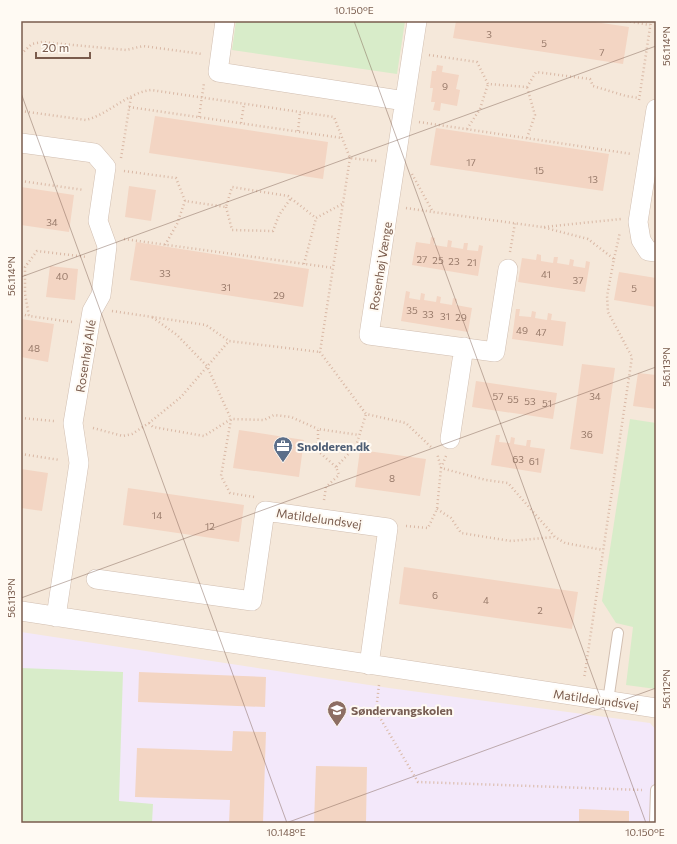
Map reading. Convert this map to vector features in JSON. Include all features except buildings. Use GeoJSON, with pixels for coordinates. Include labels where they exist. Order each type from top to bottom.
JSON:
{"type":"FeatureCollection","features":[{"type":"Feature","properties":{"kind":"street"},"geometry":{"type":"LineString","coordinates":[[225,21],[218,72],[404,110]]}},
{"type":"Feature","properties":{"kind":"street","name":"Rosenhøj Vænge"},"geometry":{"type":"LineString","coordinates":[[417,21],[390,206],[369,335],[495,352],[508,269]]}},
{"type":"Feature","properties":{"kind":"street"},"geometry":{"type":"LineString","coordinates":[[647,107],[650,186],[638,222],[641,240],[648,251],[656,252]]}},
{"type":"Feature","properties":{"kind":"street","name":"Rosenhøj Allé"},"geometry":{"type":"LineString","coordinates":[[21,143],[94,153],[106,167],[98,220],[107,246],[106,259],[101,295],[92,316],[73,423],[79,463],[56,617]]}},
{"type":"Feature","properties":{"kind":"street"},"geometry":{"type":"LineString","coordinates":[[450,439],[464,347]]}},
{"type":"Feature","properties":{"kind":"street","name":"Matildelundsvej"},"geometry":{"type":"LineString","coordinates":[[96,579],[252,601],[265,511],[388,528],[375,665]]}},
{"type":"Feature","properties":{"kind":"street","name":"Matildelundsvej"},"geometry":{"type":"LineString","coordinates":[[21,611],[656,708]]}},
{"type":"Feature","properties":{"kind":"lane"},"geometry":{"type":"LineString","coordinates":[[608,701],[618,634]]}},
{"type":"Feature","properties":{"kind":"lane"},"geometry":{"type":"LineString","coordinates":[[655,790],[655,823]]}},
{"type":"Feature","properties":{"kind":"path"},"geometry":{"type":"LineString","coordinates":[[626,21],[651,23],[639,98]]}},
{"type":"Feature","properties":{"kind":"path"},"geometry":{"type":"LineString","coordinates":[[21,54],[32,44],[42,42],[126,50],[143,46],[220,56]]}},
{"type":"Feature","properties":{"kind":"path"},"geometry":{"type":"LineString","coordinates":[[413,53],[477,62],[488,84],[480,109],[466,129]]}},
{"type":"Feature","properties":{"kind":"path"},"geometry":{"type":"LineString","coordinates":[[527,138],[535,115],[527,87],[536,72],[590,79],[593,86],[626,96],[639,98],[647,107]]}},
{"type":"Feature","properties":{"kind":"path"},"geometry":{"type":"LineString","coordinates":[[488,84],[527,87]]}},
{"type":"Feature","properties":{"kind":"path"},"geometry":{"type":"LineString","coordinates":[[21,111],[86,120],[96,117],[141,91],[151,90],[334,117],[350,158],[320,352],[366,414],[406,423],[436,452],[442,468],[436,509],[428,528],[404,526],[401,522]]}},
{"type":"Feature","properties":{"kind":"path"},"geometry":{"type":"LineString","coordinates":[[121,163],[131,97]]}},
{"type":"Feature","properties":{"kind":"path"},"geometry":{"type":"LineString","coordinates":[[199,117],[202,98]]}},
{"type":"Feature","properties":{"kind":"path"},"geometry":{"type":"LineString","coordinates":[[241,123],[244,104]]}},
{"type":"Feature","properties":{"kind":"path"},"geometry":{"type":"LineString","coordinates":[[129,107],[342,138]]}},
{"type":"Feature","properties":{"kind":"path"},"geometry":{"type":"LineString","coordinates":[[404,110],[466,129],[632,154],[631,161]]}},
{"type":"Feature","properties":{"kind":"path"},"geometry":{"type":"LineString","coordinates":[[298,131],[300,112]]}},
{"type":"Feature","properties":{"kind":"path"},"geometry":{"type":"LineString","coordinates":[[350,158],[396,164],[405,168],[413,176],[433,212]]}},
{"type":"Feature","properties":{"kind":"path"},"geometry":{"type":"LineString","coordinates":[[120,170],[176,178],[185,201],[177,224],[165,244]]}},
{"type":"Feature","properties":{"kind":"path"},"geometry":{"type":"LineString","coordinates":[[21,181],[102,193]]}},
{"type":"Feature","properties":{"kind":"path"},"geometry":{"type":"LineString","coordinates":[[291,198],[279,215],[273,231],[232,230],[226,207],[232,187],[288,196],[291,198],[316,218]]}},
{"type":"Feature","properties":{"kind":"path"},"geometry":{"type":"LineString","coordinates":[[185,201],[226,207]]}},
{"type":"Feature","properties":{"kind":"path"},"geometry":{"type":"LineString","coordinates":[[304,264],[316,218],[344,202]]}},
{"type":"Feature","properties":{"kind":"path"},"geometry":{"type":"LineString","coordinates":[[390,206],[542,227],[588,239],[614,259]]}},
{"type":"Feature","properties":{"kind":"path"},"geometry":{"type":"LineString","coordinates":[[542,227],[621,219],[623,212]]}},
{"type":"Feature","properties":{"kind":"path"},"geometry":{"type":"LineString","coordinates":[[508,269],[515,223]]}},
{"type":"Feature","properties":{"kind":"path"},"geometry":{"type":"LineString","coordinates":[[582,697],[632,357],[608,312],[607,296],[619,234]]}},
{"type":"Feature","properties":{"kind":"path"},"geometry":{"type":"LineString","coordinates":[[103,236],[334,268]]}},
{"type":"Feature","properties":{"kind":"path"},"geometry":{"type":"LineString","coordinates":[[29,316],[25,294],[25,267],[36,251],[106,259]]}},
{"type":"Feature","properties":{"kind":"path"},"geometry":{"type":"LineString","coordinates":[[21,266],[25,267]]}},
{"type":"Feature","properties":{"kind":"path"},"geometry":{"type":"LineString","coordinates":[[21,314],[29,316],[152,317],[206,325],[229,341],[320,352]]}},
{"type":"Feature","properties":{"kind":"path"},"geometry":{"type":"LineString","coordinates":[[152,317],[177,335],[207,366],[231,419],[221,476],[230,493],[261,498]]}},
{"type":"Feature","properties":{"kind":"path"},"geometry":{"type":"LineString","coordinates":[[21,418],[73,423],[123,436],[132,434],[149,423],[182,397],[229,341]]}},
{"type":"Feature","properties":{"kind":"path"},"geometry":{"type":"LineString","coordinates":[[336,467],[356,446],[366,414]]}},
{"type":"Feature","properties":{"kind":"path"},"geometry":{"type":"LineString","coordinates":[[149,423],[153,427],[204,436],[231,419],[264,420],[274,415],[291,417],[318,429],[359,435]]}},
{"type":"Feature","properties":{"kind":"path"},"geometry":{"type":"LineString","coordinates":[[318,429],[318,451],[336,467],[339,475],[326,487],[323,507]]}},
{"type":"Feature","properties":{"kind":"path"},"geometry":{"type":"LineString","coordinates":[[21,454],[79,463]]}},
{"type":"Feature","properties":{"kind":"path"},"geometry":{"type":"LineString","coordinates":[[442,468],[486,480],[508,483],[555,537],[565,544],[603,550]]}},
{"type":"Feature","properties":{"kind":"path"},"geometry":{"type":"LineString","coordinates":[[436,509],[451,518],[461,533],[511,541],[555,537]]}},
{"type":"Feature","properties":{"kind":"path"},"geometry":{"type":"LineString","coordinates":[[375,665],[376,712],[418,782],[655,790]]}},
{"type":"Feature","properties":{"kind":"shaded area"},"geometry":{"type":"Polygon","coordinates":[[[21,21],[656,21],[656,823],[21,823],[21,21]]]}},
{"type":"Feature","properties":{"kind":"shaded area","name":"Søndervangskolen"},"geometry":{"type":"Polygon","coordinates":[[[21,632],[389,688],[650,723],[656,730],[656,823],[21,823],[21,632]]]}},
{"type":"Feature","properties":{"kind":"green space"},"geometry":{"type":"Polygon","coordinates":[[[236,21],[405,21],[397,74],[232,50],[236,21]]]}},
{"type":"Feature","properties":{"kind":"green space"},"geometry":{"type":"Polygon","coordinates":[[[630,419],[656,423],[656,689],[626,685],[633,627],[616,623],[602,601],[630,419]]]}},
{"type":"Feature","properties":{"kind":"green space"},"geometry":{"type":"Polygon","coordinates":[[[21,668],[123,672],[119,801],[153,804],[152,823],[21,823],[21,668]]]}},
{"type":"Feature","properties":{"kind":"place","name":"Snolderen.dk"},"geometry":{"type":"Point","coordinates":[283,463]}},
{"type":"Feature","properties":{"kind":"place","name":"Søndervangskolen"},"geometry":{"type":"Point","coordinates":[337,727]}}]}
